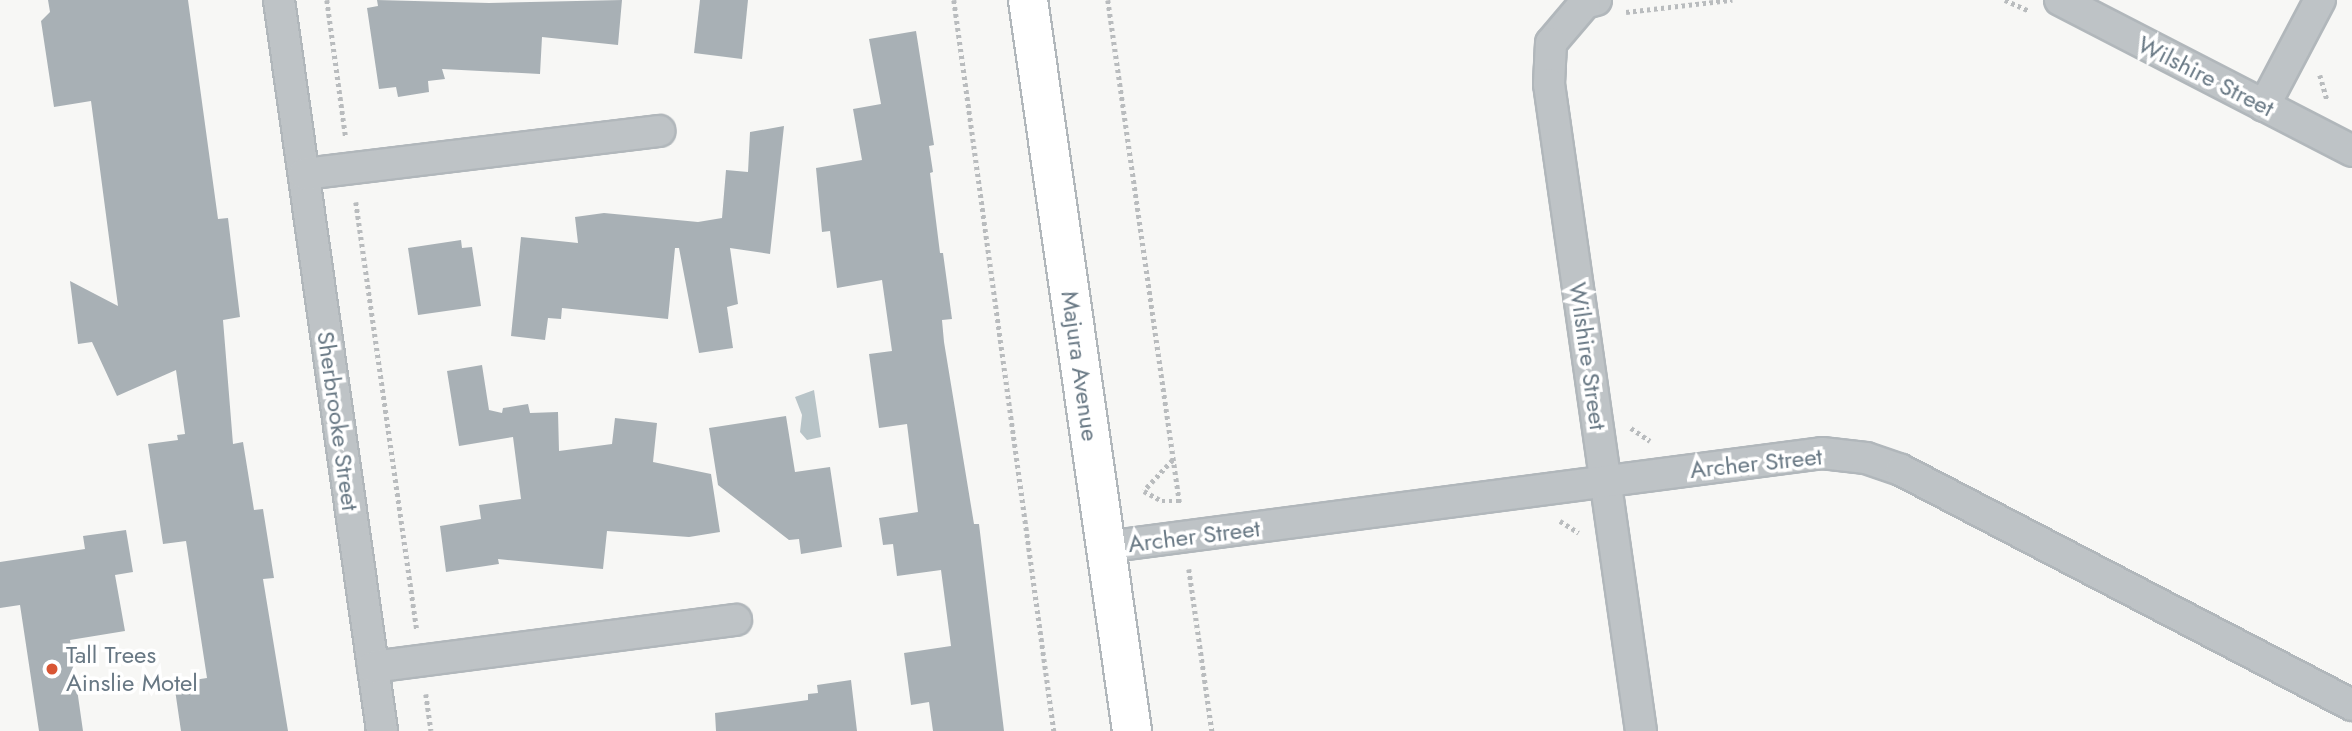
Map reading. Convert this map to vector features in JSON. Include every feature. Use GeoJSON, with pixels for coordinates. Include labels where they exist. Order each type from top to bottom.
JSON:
{"type":"FeatureCollection","features":[{"type":"Feature","properties":{"kind":"main road","name":"Majura Avenue"},"geometry":{"type":"LineString","coordinates":[[1028,0],[1132,731]]}},
{"type":"Feature","properties":{"kind":"street","name":"Sherbrooke Street"},"geometry":{"type":"LineString","coordinates":[[279,0],[382,731]]}},
{"type":"Feature","properties":{"kind":"street","name":"Wilshire Street"},"geometry":{"type":"LineString","coordinates":[[2060,0],[2352,151]]}},
{"type":"Feature","properties":{"kind":"street"},"geometry":{"type":"LineString","coordinates":[[2264,106],[2320,0]]}},
{"type":"Feature","properties":{"kind":"street","name":"Wilshire Street"},"geometry":{"type":"LineString","coordinates":[[1608,6],[1585,3],[1551,44],[1549,84],[1642,731]]}},
{"type":"Feature","properties":{"kind":"street"},"geometry":{"type":"LineString","coordinates":[[304,174],[659,131]]}},
{"type":"Feature","properties":{"kind":"street","name":"Archer Street"},"geometry":{"type":"LineString","coordinates":[[1105,547],[1822,453],[1866,458],[1901,470],[2352,705]]}},
{"type":"Feature","properties":{"kind":"street"},"geometry":{"type":"LineString","coordinates":[[373,667],[421,663],[736,620]]}},
{"type":"Feature","properties":{"kind":"path"},"geometry":{"type":"LineString","coordinates":[[327,0],[431,731]]}},
{"type":"Feature","properties":{"kind":"path"},"geometry":{"type":"LineString","coordinates":[[954,0],[1054,731]]}},
{"type":"Feature","properties":{"kind":"path"},"geometry":{"type":"LineString","coordinates":[[1108,0],[1179,501],[1162,501],[1144,491],[1173,459]]}},
{"type":"Feature","properties":{"kind":"path"},"geometry":{"type":"LineString","coordinates":[[1608,6],[1732,0]]}},
{"type":"Feature","properties":{"kind":"path"},"geometry":{"type":"LineString","coordinates":[[2006,0],[2021,7]]}},
{"type":"Feature","properties":{"kind":"path"},"geometry":{"type":"LineString","coordinates":[[2320,68],[2320,84],[2333,106]]}},
{"type":"Feature","properties":{"kind":"path"},"geometry":{"type":"LineString","coordinates":[[1188,563],[1212,731]]}},
{"type":"Feature","properties":{"kind":"shaded area"},"geometry":{"type":"Polygon","coordinates":[[[814,390],[821,437],[807,440],[800,432],[802,415],[795,397],[814,390]]]}},
{"type":"Feature","properties":{"kind":"building"},"geometry":{"type":"Polygon","coordinates":[[[48,0],[188,0],[218,219],[228,218],[240,317],[223,320],[233,444],[243,442],[254,510],[263,509],[274,578],[263,579],[288,731],[181,731],[174,683],[207,678],[186,541],[163,544],[148,444],[178,440],[177,435],[185,434],[176,370],[117,396],[92,342],[78,344],[70,281],[118,306],[91,101],[54,107],[41,21],[50,12],[48,0]]]}},
{"type":"Feature","properties":{"kind":"building"},"geometry":{"type":"Polygon","coordinates":[[[377,0],[489,3],[622,0],[618,45],[542,37],[540,74],[442,69],[445,79],[428,81],[429,92],[398,97],[396,87],[379,89],[367,8],[378,6],[377,0]]]}},
{"type":"Feature","properties":{"kind":"building"},"geometry":{"type":"Polygon","coordinates":[[[700,0],[748,0],[742,59],[694,53],[700,0]]]}},
{"type":"Feature","properties":{"kind":"building"},"geometry":{"type":"Polygon","coordinates":[[[916,31],[934,145],[929,146],[933,172],[930,173],[940,253],[943,253],[952,319],[942,320],[944,342],[974,524],[979,524],[1004,731],[933,731],[929,702],[911,705],[904,653],[951,646],[941,570],[897,576],[893,544],[883,545],[879,518],[918,512],[907,424],[879,428],[869,354],[892,351],[882,280],[837,288],[830,231],[822,232],[816,168],[862,160],[853,109],[881,104],[869,39],[916,31]]]}},
{"type":"Feature","properties":{"kind":"building"},"geometry":{"type":"Polygon","coordinates":[[[784,126],[770,254],[730,248],[738,304],[727,307],[733,348],[699,353],[679,248],[675,248],[668,319],[562,308],[561,319],[548,318],[545,340],[511,336],[521,237],[578,243],[575,217],[604,213],[698,222],[722,218],[726,170],[748,172],[750,132],[784,126]]]}},
{"type":"Feature","properties":{"kind":"building"},"geometry":{"type":"Polygon","coordinates":[[[461,240],[462,248],[472,247],[481,306],[418,315],[408,248],[461,240]]]}},
{"type":"Feature","properties":{"kind":"building"},"geometry":{"type":"Polygon","coordinates":[[[482,365],[489,410],[502,413],[503,408],[528,404],[530,413],[558,412],[559,451],[612,444],[615,418],[657,423],[653,462],[711,474],[720,532],[689,537],[607,531],[603,569],[498,559],[499,564],[446,572],[440,526],[481,519],[479,505],[521,499],[513,437],[459,446],[447,371],[482,365]]]}},
{"type":"Feature","properties":{"kind":"building"},"geometry":{"type":"Polygon","coordinates":[[[786,416],[795,472],[830,467],[842,547],[801,554],[799,539],[789,540],[718,485],[709,428],[786,416]]]}},
{"type":"Feature","properties":{"kind":"building"},"geometry":{"type":"Polygon","coordinates":[[[126,530],[133,572],[115,575],[125,631],[70,640],[83,731],[39,731],[20,605],[0,608],[0,562],[85,549],[83,536],[126,530]]]}},
{"type":"Feature","properties":{"kind":"building"},"geometry":{"type":"Polygon","coordinates":[[[851,680],[857,731],[716,731],[715,713],[808,700],[808,694],[818,693],[817,685],[851,680]]]}},
{"type":"Feature","properties":{"kind":"place","name":"Tall Trees Ainslie Motel"},"geometry":{"type":"Point","coordinates":[52,669]}}]}
